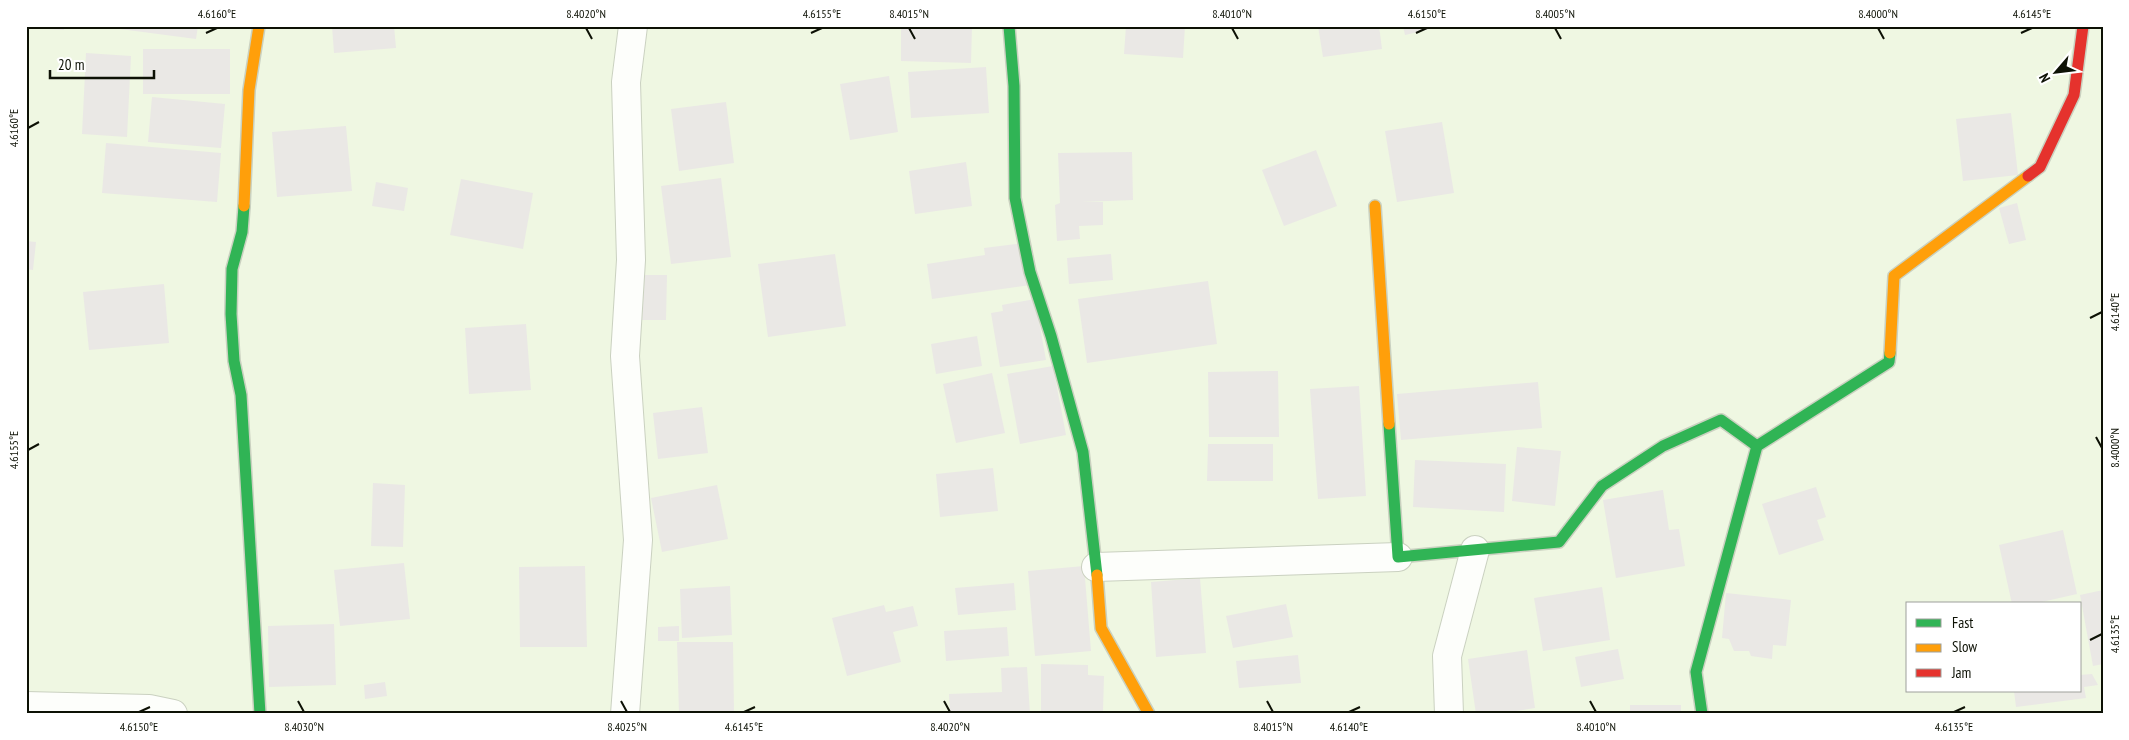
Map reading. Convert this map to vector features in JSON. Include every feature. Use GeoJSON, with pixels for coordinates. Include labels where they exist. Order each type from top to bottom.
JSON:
{"type":"FeatureCollection","features":[{"type":"Feature","properties":{"kind":"street"},"geometry":{"type":"LineString","coordinates":[[259,26],[249,90],[246,182],[242,232],[232,270],[231,314],[234,361],[241,395],[260,714]]}},
{"type":"Feature","properties":{"kind":"street"},"geometry":{"type":"LineString","coordinates":[[625,714],[638,540],[625,356],[630,260],[626,82],[633,26]]}},
{"type":"Feature","properties":{"kind":"street"},"geometry":{"type":"LineString","coordinates":[[1009,26],[1014,86],[1015,198],[1030,272],[1052,336],[1083,452],[1101,628],[1149,714]]}},
{"type":"Feature","properties":{"kind":"street"},"geometry":{"type":"LineString","coordinates":[[1702,714],[1696,672],[1757,446],[1889,362],[1894,276],[2040,167],[2074,95],[2083,26]]}},
{"type":"Feature","properties":{"kind":"street"},"geometry":{"type":"LineString","coordinates":[[1375,206],[1398,557]]}},
{"type":"Feature","properties":{"kind":"street"},"geometry":{"type":"LineString","coordinates":[[1096,567],[1398,557],[1559,542],[1602,486],[1663,446],[1720,420],[1757,446]]}},
{"type":"Feature","properties":{"kind":"street"},"geometry":{"type":"LineString","coordinates":[[1449,714],[1447,656],[1475,550]]}},
{"type":"Feature","properties":{"kind":"street"},"geometry":{"type":"LineString","coordinates":[[26,706],[149,709],[173,714]]}},
{"type":"Feature","properties":{"kind":"building"},"geometry":{"type":"Polygon","coordinates":[[[29,26],[64,26],[64,30],[29,28],[29,26]]]}},
{"type":"Feature","properties":{"kind":"building"},"geometry":{"type":"Polygon","coordinates":[[[121,26],[198,26],[196,39],[120,29],[121,26]]]}},
{"type":"Feature","properties":{"kind":"building"},"geometry":{"type":"Polygon","coordinates":[[[332,26],[394,26],[396,48],[334,53],[332,26]]]}},
{"type":"Feature","properties":{"kind":"building"},"geometry":{"type":"Polygon","coordinates":[[[901,26],[972,26],[971,63],[901,61],[901,26]]]}},
{"type":"Feature","properties":{"kind":"building"},"geometry":{"type":"Polygon","coordinates":[[[1126,26],[1185,26],[1183,58],[1124,54],[1126,26]]]}},
{"type":"Feature","properties":{"kind":"building"},"geometry":{"type":"Polygon","coordinates":[[[1318,26],[1379,26],[1382,49],[1323,57],[1318,26]]]}},
{"type":"Feature","properties":{"kind":"building"},"geometry":{"type":"Polygon","coordinates":[[[1403,26],[1438,26],[1439,27],[1405,35],[1403,26]]]}},
{"type":"Feature","properties":{"kind":"building"},"geometry":{"type":"Polygon","coordinates":[[[143,49],[230,49],[230,94],[143,94],[143,49]]]}},
{"type":"Feature","properties":{"kind":"building"},"geometry":{"type":"Polygon","coordinates":[[[86,53],[131,56],[127,137],[82,134],[86,53]]]}},
{"type":"Feature","properties":{"kind":"building"},"geometry":{"type":"Polygon","coordinates":[[[986,67],[989,113],[911,118],[908,72],[986,67]]]}},
{"type":"Feature","properties":{"kind":"building"},"geometry":{"type":"Polygon","coordinates":[[[889,76],[898,132],[850,140],[840,84],[889,76]]]}},
{"type":"Feature","properties":{"kind":"building"},"geometry":{"type":"Polygon","coordinates":[[[152,97],[225,104],[221,148],[148,142],[152,97]]]}},
{"type":"Feature","properties":{"kind":"building"},"geometry":{"type":"Polygon","coordinates":[[[726,102],[734,163],[679,171],[671,109],[726,102]]]}},
{"type":"Feature","properties":{"kind":"building"},"geometry":{"type":"Polygon","coordinates":[[[2011,113],[2018,175],[1963,181],[1956,119],[2011,113]]]}},
{"type":"Feature","properties":{"kind":"building"},"geometry":{"type":"Polygon","coordinates":[[[1442,122],[1454,193],[1397,202],[1385,131],[1442,122]]]}},
{"type":"Feature","properties":{"kind":"building"},"geometry":{"type":"Polygon","coordinates":[[[346,126],[352,191],[277,197],[272,132],[346,126]]]}},
{"type":"Feature","properties":{"kind":"building"},"geometry":{"type":"Polygon","coordinates":[[[106,143],[221,153],[217,202],[102,193],[106,143]]]}},
{"type":"Feature","properties":{"kind":"building"},"geometry":{"type":"Polygon","coordinates":[[[1316,150],[1337,206],[1284,226],[1262,170],[1316,150]]]}},
{"type":"Feature","properties":{"kind":"building"},"geometry":{"type":"Polygon","coordinates":[[[1132,152],[1133,200],[1082,202],[1103,202],[1103,225],[1079,226],[1080,239],[1057,241],[1055,205],[1060,203],[1058,153],[1132,152]]]}},
{"type":"Feature","properties":{"kind":"building"},"geometry":{"type":"Polygon","coordinates":[[[966,162],[972,206],[915,214],[909,171],[966,162]]]}},
{"type":"Feature","properties":{"kind":"building"},"geometry":{"type":"Polygon","coordinates":[[[721,178],[731,257],[671,264],[661,186],[721,178]]]}},
{"type":"Feature","properties":{"kind":"building"},"geometry":{"type":"Polygon","coordinates":[[[461,179],[533,193],[523,249],[450,235],[461,179]]]}},
{"type":"Feature","properties":{"kind":"building"},"geometry":{"type":"Polygon","coordinates":[[[376,182],[408,188],[404,211],[372,206],[376,182]]]}},
{"type":"Feature","properties":{"kind":"building"},"geometry":{"type":"Polygon","coordinates":[[[2017,203],[2026,240],[2009,244],[1999,208],[2017,203]]]}},
{"type":"Feature","properties":{"kind":"building"},"geometry":{"type":"Polygon","coordinates":[[[26,241],[36,242],[33,270],[26,269],[26,241]]]}},
{"type":"Feature","properties":{"kind":"building"},"geometry":{"type":"Polygon","coordinates":[[[1025,243],[1031,285],[932,299],[927,264],[985,255],[984,248],[1025,243]]]}},
{"type":"Feature","properties":{"kind":"building"},"geometry":{"type":"Polygon","coordinates":[[[835,254],[846,326],[768,337],[758,264],[835,254]]]}},
{"type":"Feature","properties":{"kind":"building"},"geometry":{"type":"Polygon","coordinates":[[[1111,254],[1113,280],[1069,284],[1067,258],[1111,254]]]}},
{"type":"Feature","properties":{"kind":"building"},"geometry":{"type":"Polygon","coordinates":[[[636,275],[667,275],[666,320],[637,320],[636,275]]]}},
{"type":"Feature","properties":{"kind":"building"},"geometry":{"type":"Polygon","coordinates":[[[1208,281],[1217,344],[1087,363],[1078,299],[1208,281]]]}},
{"type":"Feature","properties":{"kind":"building"},"geometry":{"type":"Polygon","coordinates":[[[164,284],[169,343],[89,350],[83,292],[164,284]]]}},
{"type":"Feature","properties":{"kind":"building"},"geometry":{"type":"Polygon","coordinates":[[[1035,299],[1046,360],[1000,367],[991,313],[1003,311],[1002,305],[1035,299]]]}},
{"type":"Feature","properties":{"kind":"building"},"geometry":{"type":"Polygon","coordinates":[[[526,324],[531,390],[469,394],[465,328],[526,324]]]}},
{"type":"Feature","properties":{"kind":"building"},"geometry":{"type":"Polygon","coordinates":[[[977,336],[982,366],[936,374],[931,344],[977,336]]]}},
{"type":"Feature","properties":{"kind":"building"},"geometry":{"type":"Polygon","coordinates":[[[1053,366],[1066,435],[1020,444],[1007,374],[1053,366]]]}},
{"type":"Feature","properties":{"kind":"building"},"geometry":{"type":"Polygon","coordinates":[[[1278,371],[1279,437],[1209,437],[1208,372],[1278,371]]]}},
{"type":"Feature","properties":{"kind":"building"},"geometry":{"type":"Polygon","coordinates":[[[992,373],[1005,433],[956,443],[943,384],[992,373]]]}},
{"type":"Feature","properties":{"kind":"building"},"geometry":{"type":"Polygon","coordinates":[[[1538,382],[1542,428],[1401,440],[1397,394],[1538,382]]]}},
{"type":"Feature","properties":{"kind":"building"},"geometry":{"type":"Polygon","coordinates":[[[1359,386],[1366,496],[1318,499],[1310,389],[1359,386]]]}},
{"type":"Feature","properties":{"kind":"building"},"geometry":{"type":"Polygon","coordinates":[[[702,407],[708,453],[658,459],[653,413],[702,407]]]}},
{"type":"Feature","properties":{"kind":"building"},"geometry":{"type":"Polygon","coordinates":[[[1208,444],[1273,444],[1273,481],[1207,481],[1208,444]]]}},
{"type":"Feature","properties":{"kind":"building"},"geometry":{"type":"Polygon","coordinates":[[[1517,447],[1561,451],[1555,506],[1512,501],[1517,447]]]}},
{"type":"Feature","properties":{"kind":"building"},"geometry":{"type":"Polygon","coordinates":[[[1415,460],[1506,464],[1504,512],[1413,507],[1415,460]]]}},
{"type":"Feature","properties":{"kind":"building"},"geometry":{"type":"Polygon","coordinates":[[[993,468],[998,511],[940,517],[936,474],[993,468]]]}},
{"type":"Feature","properties":{"kind":"building"},"geometry":{"type":"Polygon","coordinates":[[[373,483],[405,485],[403,547],[371,546],[373,483]]]}},
{"type":"Feature","properties":{"kind":"building"},"geometry":{"type":"Polygon","coordinates":[[[717,485],[728,539],[662,552],[651,498],[717,485]]]}},
{"type":"Feature","properties":{"kind":"building"},"geometry":{"type":"Polygon","coordinates":[[[1816,487],[1826,517],[1817,520],[1824,540],[1779,555],[1762,504],[1816,487]]]}},
{"type":"Feature","properties":{"kind":"building"},"geometry":{"type":"Polygon","coordinates":[[[1663,490],[1669,530],[1679,529],[1685,566],[1616,578],[1603,500],[1663,490]]]}},
{"type":"Feature","properties":{"kind":"building"},"geometry":{"type":"Polygon","coordinates":[[[2063,530],[2077,594],[2042,602],[2012,602],[1999,545],[2063,530]]]}},
{"type":"Feature","properties":{"kind":"building"},"geometry":{"type":"Polygon","coordinates":[[[404,563],[410,619],[340,626],[334,570],[404,563]]]}},
{"type":"Feature","properties":{"kind":"building"},"geometry":{"type":"Polygon","coordinates":[[[585,566],[587,647],[520,647],[519,567],[585,566]]]}},
{"type":"Feature","properties":{"kind":"building"},"geometry":{"type":"Polygon","coordinates":[[[1084,566],[1091,651],[1035,656],[1028,571],[1084,566]]]}},
{"type":"Feature","properties":{"kind":"building"},"geometry":{"type":"Polygon","coordinates":[[[1200,578],[1206,653],[1156,657],[1151,582],[1200,578]]]}},
{"type":"Feature","properties":{"kind":"building"},"geometry":{"type":"Polygon","coordinates":[[[1014,583],[1016,610],[958,615],[955,588],[1014,583]]]}},
{"type":"Feature","properties":{"kind":"building"},"geometry":{"type":"Polygon","coordinates":[[[730,586],[732,635],[682,638],[680,589],[730,586]]]}},
{"type":"Feature","properties":{"kind":"building"},"geometry":{"type":"Polygon","coordinates":[[[1602,587],[1610,640],[1543,651],[1534,598],[1602,587]]]}},
{"type":"Feature","properties":{"kind":"building"},"geometry":{"type":"Polygon","coordinates":[[[2103,590],[2103,664],[2093,666],[2080,595],[2103,590]]]}},
{"type":"Feature","properties":{"kind":"building"},"geometry":{"type":"Polygon","coordinates":[[[1726,593],[1791,600],[1786,646],[1773,645],[1772,659],[1751,656],[1749,651],[1734,651],[1729,639],[1722,638],[1726,593]]]}},
{"type":"Feature","properties":{"kind":"building"},"geometry":{"type":"Polygon","coordinates":[[[1286,604],[1293,637],[1233,648],[1226,616],[1286,604]]]}},
{"type":"Feature","properties":{"kind":"building"},"geometry":{"type":"Polygon","coordinates":[[[884,605],[886,612],[913,606],[918,626],[893,632],[901,662],[847,676],[832,618],[884,605]]]}},
{"type":"Feature","properties":{"kind":"building"},"geometry":{"type":"Polygon","coordinates":[[[334,624],[336,685],[269,687],[268,626],[334,624]]]}},
{"type":"Feature","properties":{"kind":"building"},"geometry":{"type":"Polygon","coordinates":[[[679,626],[679,641],[658,641],[658,627],[679,626]]]}},
{"type":"Feature","properties":{"kind":"building"},"geometry":{"type":"Polygon","coordinates":[[[1007,627],[1009,656],[946,661],[944,631],[1007,627]]]}},
{"type":"Feature","properties":{"kind":"building"},"geometry":{"type":"Polygon","coordinates":[[[677,642],[733,642],[734,714],[679,714],[677,642]]]}},
{"type":"Feature","properties":{"kind":"building"},"geometry":{"type":"Polygon","coordinates":[[[1618,649],[1624,679],[1581,687],[1575,657],[1618,649]]]}},
{"type":"Feature","properties":{"kind":"building"},"geometry":{"type":"Polygon","coordinates":[[[1527,650],[1535,708],[1496,714],[1476,714],[1468,659],[1527,650]]]}},
{"type":"Feature","properties":{"kind":"building"},"geometry":{"type":"Polygon","coordinates":[[[1298,655],[1301,683],[1239,688],[1236,661],[1298,655]]]}},
{"type":"Feature","properties":{"kind":"building"},"geometry":{"type":"Polygon","coordinates":[[[1041,664],[1088,665],[1088,675],[1104,676],[1103,711],[1041,714],[1041,664]]]}},
{"type":"Feature","properties":{"kind":"building"},"geometry":{"type":"Polygon","coordinates":[[[1027,667],[1030,714],[950,714],[949,694],[1002,692],[1001,668],[1027,667]]]}},
{"type":"Feature","properties":{"kind":"building"},"geometry":{"type":"Polygon","coordinates":[[[2092,674],[2098,685],[2084,687],[2086,698],[2016,707],[2014,692],[2082,692],[2082,675],[2092,674]]]}},
{"type":"Feature","properties":{"kind":"building"},"geometry":{"type":"Polygon","coordinates":[[[385,682],[387,696],[365,699],[364,685],[385,682]]]}},
{"type":"Feature","properties":{"kind":"building"},"geometry":{"type":"Polygon","coordinates":[[[1630,705],[1681,705],[1681,714],[1630,714],[1630,705]]]}},
{"type":"Feature","properties":{"kind":"traffic: fast"},"geometry":{"type":"LineString","coordinates":[[1009,26],[1014,86],[1015,198],[1030,272],[1051,336],[1083,452],[1097,575]]}},
{"type":"Feature","properties":{"kind":"traffic: fast"},"geometry":{"type":"LineString","coordinates":[[244,206],[242,232],[232,269],[231,314],[234,361],[241,395],[260,714]]}},
{"type":"Feature","properties":{"kind":"traffic: fast"},"geometry":{"type":"LineString","coordinates":[[1702,714],[1696,672],[1757,446],[1889,362],[1890,353]]}},
{"type":"Feature","properties":{"kind":"traffic: fast"},"geometry":{"type":"LineString","coordinates":[[1389,424],[1398,557],[1559,542],[1602,486],[1663,446],[1721,420],[1757,446]]}},
{"type":"Feature","properties":{"kind":"traffic: slow"},"geometry":{"type":"LineString","coordinates":[[244,206],[249,90],[259,26]]}},
{"type":"Feature","properties":{"kind":"traffic: slow"},"geometry":{"type":"LineString","coordinates":[[1890,353],[1894,276],[2028,176]]}},
{"type":"Feature","properties":{"kind":"traffic: slow"},"geometry":{"type":"LineString","coordinates":[[1375,206],[1389,424]]}},
{"type":"Feature","properties":{"kind":"traffic: slow"},"geometry":{"type":"LineString","coordinates":[[1097,575],[1101,628],[1149,714]]}},
{"type":"Feature","properties":{"kind":"traffic: jam"},"geometry":{"type":"LineString","coordinates":[[2028,176],[2040,167],[2074,95],[2083,26]]}}]}
